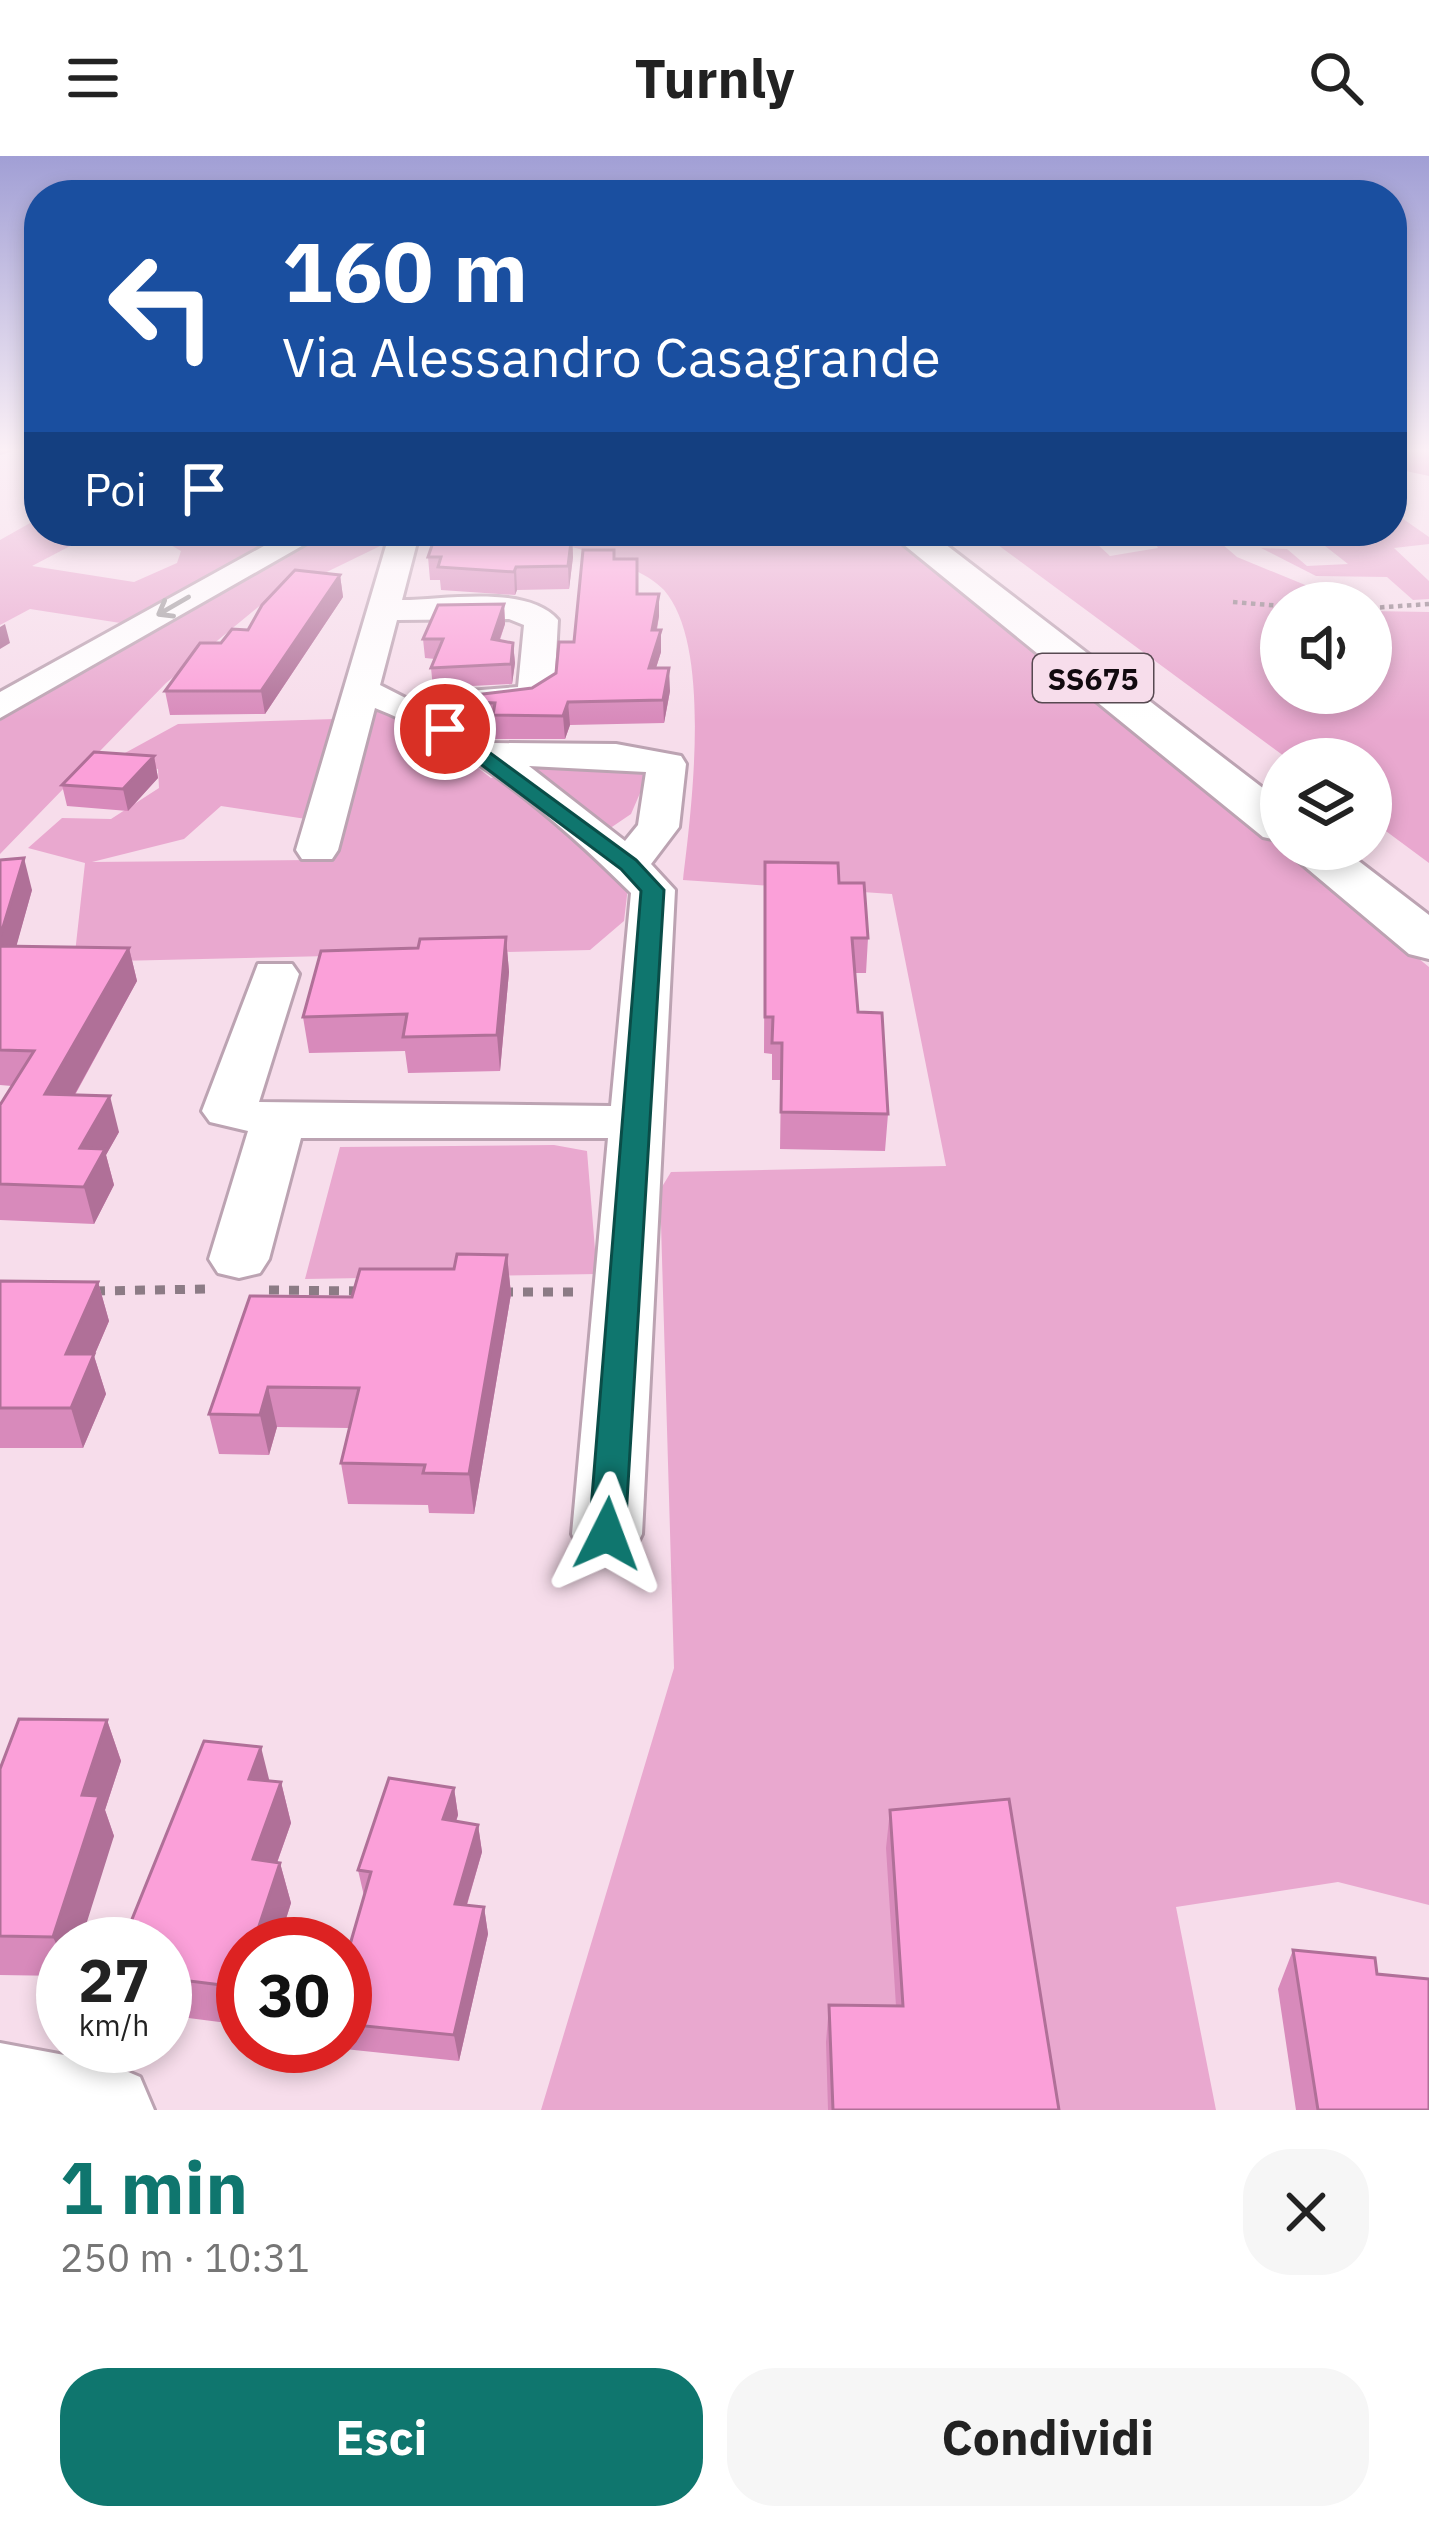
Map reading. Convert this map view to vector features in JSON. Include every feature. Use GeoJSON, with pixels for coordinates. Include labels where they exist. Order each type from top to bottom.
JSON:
{"type":"FeatureCollection","features":[{"type":"Feature","properties":{"kind":"highway","name":"SS675"},"geometry":{"type":"LineString","coordinates":[[924,546],[1260,810]]}},
{"type":"Feature","properties":{"kind":"highway","name":"SS675"},"geometry":{"type":"LineString","coordinates":[[960,546],[1260,772]]}},
{"type":"Feature","properties":{"kind":"highway"},"geometry":{"type":"LineString","coordinates":[[1337,870],[1429,942]]}},
{"type":"Feature","properties":{"kind":"highway"},"geometry":{"type":"LineString","coordinates":[[1388,870],[1429,901]]}},
{"type":"Feature","properties":{"kind":"street"},"geometry":{"type":"LineString","coordinates":[[0,707],[286,546]]}},
{"type":"Feature","properties":{"kind":"street"},"geometry":{"type":"LineString","coordinates":[[317,850],[384,697],[381,610],[401,546]]}},
{"type":"Feature","properties":{"kind":"street"},"geometry":{"type":"LineString","coordinates":[[381,610],[513,609],[541,620],[536,692],[523,699],[384,697]]}},
{"type":"Feature","properties":{"kind":"street"},"geometry":{"type":"LineString","coordinates":[[384,697],[484,754],[628,865],[652,890],[632,1122],[607,1534]]}},
{"type":"Feature","properties":{"kind":"street"},"geometry":{"type":"LineString","coordinates":[[484,754],[616,756],[667,764],[658,827],[628,865]]}},
{"type":"Feature","properties":{"kind":"street"},"geometry":{"type":"LineString","coordinates":[[275,974],[230,1111],[278,1122],[632,1122]]}},
{"type":"Feature","properties":{"kind":"street"},"geometry":{"type":"LineString","coordinates":[[237,1280],[278,1122]]}},
{"type":"Feature","properties":{"kind":"street"},"geometry":{"type":"LineString","coordinates":[[0,2090],[107,2110]]}},
{"type":"Feature","properties":{"kind":"path"},"geometry":{"type":"LineString","coordinates":[[1233,602],[1260,604]]}},
{"type":"Feature","properties":{"kind":"path"},"geometry":{"type":"LineString","coordinates":[[1392,607],[1429,604]]}},
{"type":"Feature","properties":{"kind":"path"},"geometry":{"type":"LineString","coordinates":[[88,1291],[237,1280],[365,1291]]}},
{"type":"Feature","properties":{"kind":"path"},"geometry":{"type":"LineString","coordinates":[[482,1292],[622,1292]]}},
{"type":"Feature","properties":{"kind":"shaded area"},"geometry":{"type":"Polygon","coordinates":[[[24,538],[24,546],[70,546],[32,566],[134,582],[177,563],[181,551],[172,546],[380,546],[263,603],[166,683],[0,854],[0,721],[127,624],[30,609],[0,625],[0,540],[24,538]]]}},
{"type":"Feature","properties":{"kind":"shaded area"},"geometry":{"type":"Polygon","coordinates":[[[1407,538],[1429,538],[1429,544],[1394,548],[1429,581],[1429,599],[1413,600],[1387,577],[1316,576],[1261,548],[1287,549],[1307,566],[1348,564],[1325,546],[1407,546],[1407,538]]]}},
{"type":"Feature","properties":{"kind":"shaded area"},"geometry":{"type":"Polygon","coordinates":[[[566,546],[910,546],[1260,830],[1260,870],[1309,870],[1429,967],[1429,1905],[1338,1882],[1176,1907],[1216,2110],[541,2110],[674,1668],[660,1190],[671,1172],[946,1166],[892,894],[683,880],[695,731],[689,649],[679,616],[664,590],[631,568],[566,546]]]}},
{"type":"Feature","properties":{"kind":"shaded area"},"geometry":{"type":"Polygon","coordinates":[[[999,546],[1099,546],[1110,556],[1157,546],[1224,546],[1237,557],[1298,582],[1260,582],[1260,714],[1392,714],[1392,611],[1429,612],[1429,863],[1392,836],[1392,738],[1260,738],[999,546]]]}},
{"type":"Feature","properties":{"kind":"shaded area"},"geometry":{"type":"Polygon","coordinates":[[[369,705],[427,728],[491,778],[533,767],[650,770],[631,814],[581,848],[628,887],[624,921],[590,950],[74,962],[85,863],[28,848],[62,818],[111,819],[159,788],[158,769],[114,759],[178,724],[335,719],[306,819],[221,806],[184,839],[92,862],[312,860],[332,851],[369,705]]]}},
{"type":"Feature","properties":{"kind":"shaded area"},"geometry":{"type":"Polygon","coordinates":[[[554,1145],[587,1151],[597,1274],[305,1279],[340,1147],[554,1145]]]}},
{"type":"Feature","properties":{"kind":"building"},"geometry":{"type":"Polygon","coordinates":[[[432,546],[570,546],[568,566],[516,567],[514,572],[438,567],[441,557],[428,557],[432,546]]]}},
{"type":"Feature","properties":{"kind":"building"},"geometry":{"type":"Polygon","coordinates":[[[583,550],[614,550],[614,559],[637,559],[637,594],[659,594],[652,630],[661,630],[649,668],[669,668],[663,700],[568,702],[563,716],[493,715],[495,703],[472,702],[475,695],[532,688],[556,673],[559,642],[574,642],[583,550]]]}},
{"type":"Feature","properties":{"kind":"building"},"geometry":{"type":"Polygon","coordinates":[[[295,570],[340,575],[261,691],[165,691],[200,643],[221,643],[232,629],[248,630],[262,605],[295,570]]]}},
{"type":"Feature","properties":{"kind":"building"},"geometry":{"type":"Polygon","coordinates":[[[504,604],[492,639],[513,643],[511,664],[431,668],[443,639],[423,639],[438,605],[504,604]]]}},
{"type":"Feature","properties":{"kind":"building"},"geometry":{"type":"Polygon","coordinates":[[[94,752],[154,756],[123,789],[62,785],[94,752]]]}},
{"type":"Feature","properties":{"kind":"building"},"geometry":{"type":"Polygon","coordinates":[[[24,858],[0,937],[0,860],[24,858]]]}},
{"type":"Feature","properties":{"kind":"building"},"geometry":{"type":"Polygon","coordinates":[[[765,862],[838,863],[839,883],[864,883],[868,938],[852,938],[858,1012],[882,1013],[888,1114],[781,1112],[782,1043],[772,1043],[773,1017],[765,1017],[765,862]]]}},
{"type":"Feature","properties":{"kind":"building"},"geometry":{"type":"Polygon","coordinates":[[[506,937],[497,1035],[403,1037],[407,1014],[303,1017],[321,951],[418,948],[420,939],[506,937]]]}},
{"type":"Feature","properties":{"kind":"building"},"geometry":{"type":"Polygon","coordinates":[[[0,946],[129,948],[45,1094],[110,1096],[80,1148],[105,1149],[84,1187],[0,1184],[0,1105],[34,1051],[0,1050],[0,946]]]}},
{"type":"Feature","properties":{"kind":"building"},"geometry":{"type":"Polygon","coordinates":[[[457,1254],[507,1255],[469,1474],[423,1473],[425,1465],[341,1463],[359,1388],[268,1387],[260,1415],[209,1414],[250,1296],[352,1297],[360,1269],[454,1269],[457,1254]]]}},
{"type":"Feature","properties":{"kind":"building"},"geometry":{"type":"Polygon","coordinates":[[[0,1281],[98,1282],[66,1354],[94,1354],[71,1408],[0,1408],[0,1281]]]}},
{"type":"Feature","properties":{"kind":"building"},"geometry":{"type":"Polygon","coordinates":[[[19,1719],[107,1720],[82,1795],[99,1796],[60,1917],[36,1917],[36,1937],[0,1936],[0,1769],[19,1719]]]}},
{"type":"Feature","properties":{"kind":"building"},"geometry":{"type":"Polygon","coordinates":[[[204,1741],[261,1747],[249,1779],[281,1782],[253,1859],[280,1863],[262,1917],[216,1917],[216,1984],[192,1981],[192,1917],[133,1917],[204,1741]]]}},
{"type":"Feature","properties":{"kind":"building"},"geometry":{"type":"Polygon","coordinates":[[[389,1778],[454,1788],[443,1819],[478,1825],[455,1904],[484,1907],[454,2035],[372,2027],[372,1917],[358,1917],[371,1872],[358,1870],[389,1778]]]}},
{"type":"Feature","properties":{"kind":"building"},"geometry":{"type":"Polygon","coordinates":[[[1009,1799],[1059,2110],[833,2110],[829,2005],[903,2006],[890,1810],[1009,1799]]]}},
{"type":"Feature","properties":{"kind":"building"},"geometry":{"type":"Polygon","coordinates":[[[1293,1950],[1375,1958],[1377,1974],[1429,1979],[1429,2110],[1318,2110],[1293,1950]]]}},
{"type":"Feature","properties":{"kind":"route"},"geometry":{"type":"LineString","coordinates":[[445,729],[628,865],[652,890],[632,1122],[607,1534]]}}]}
